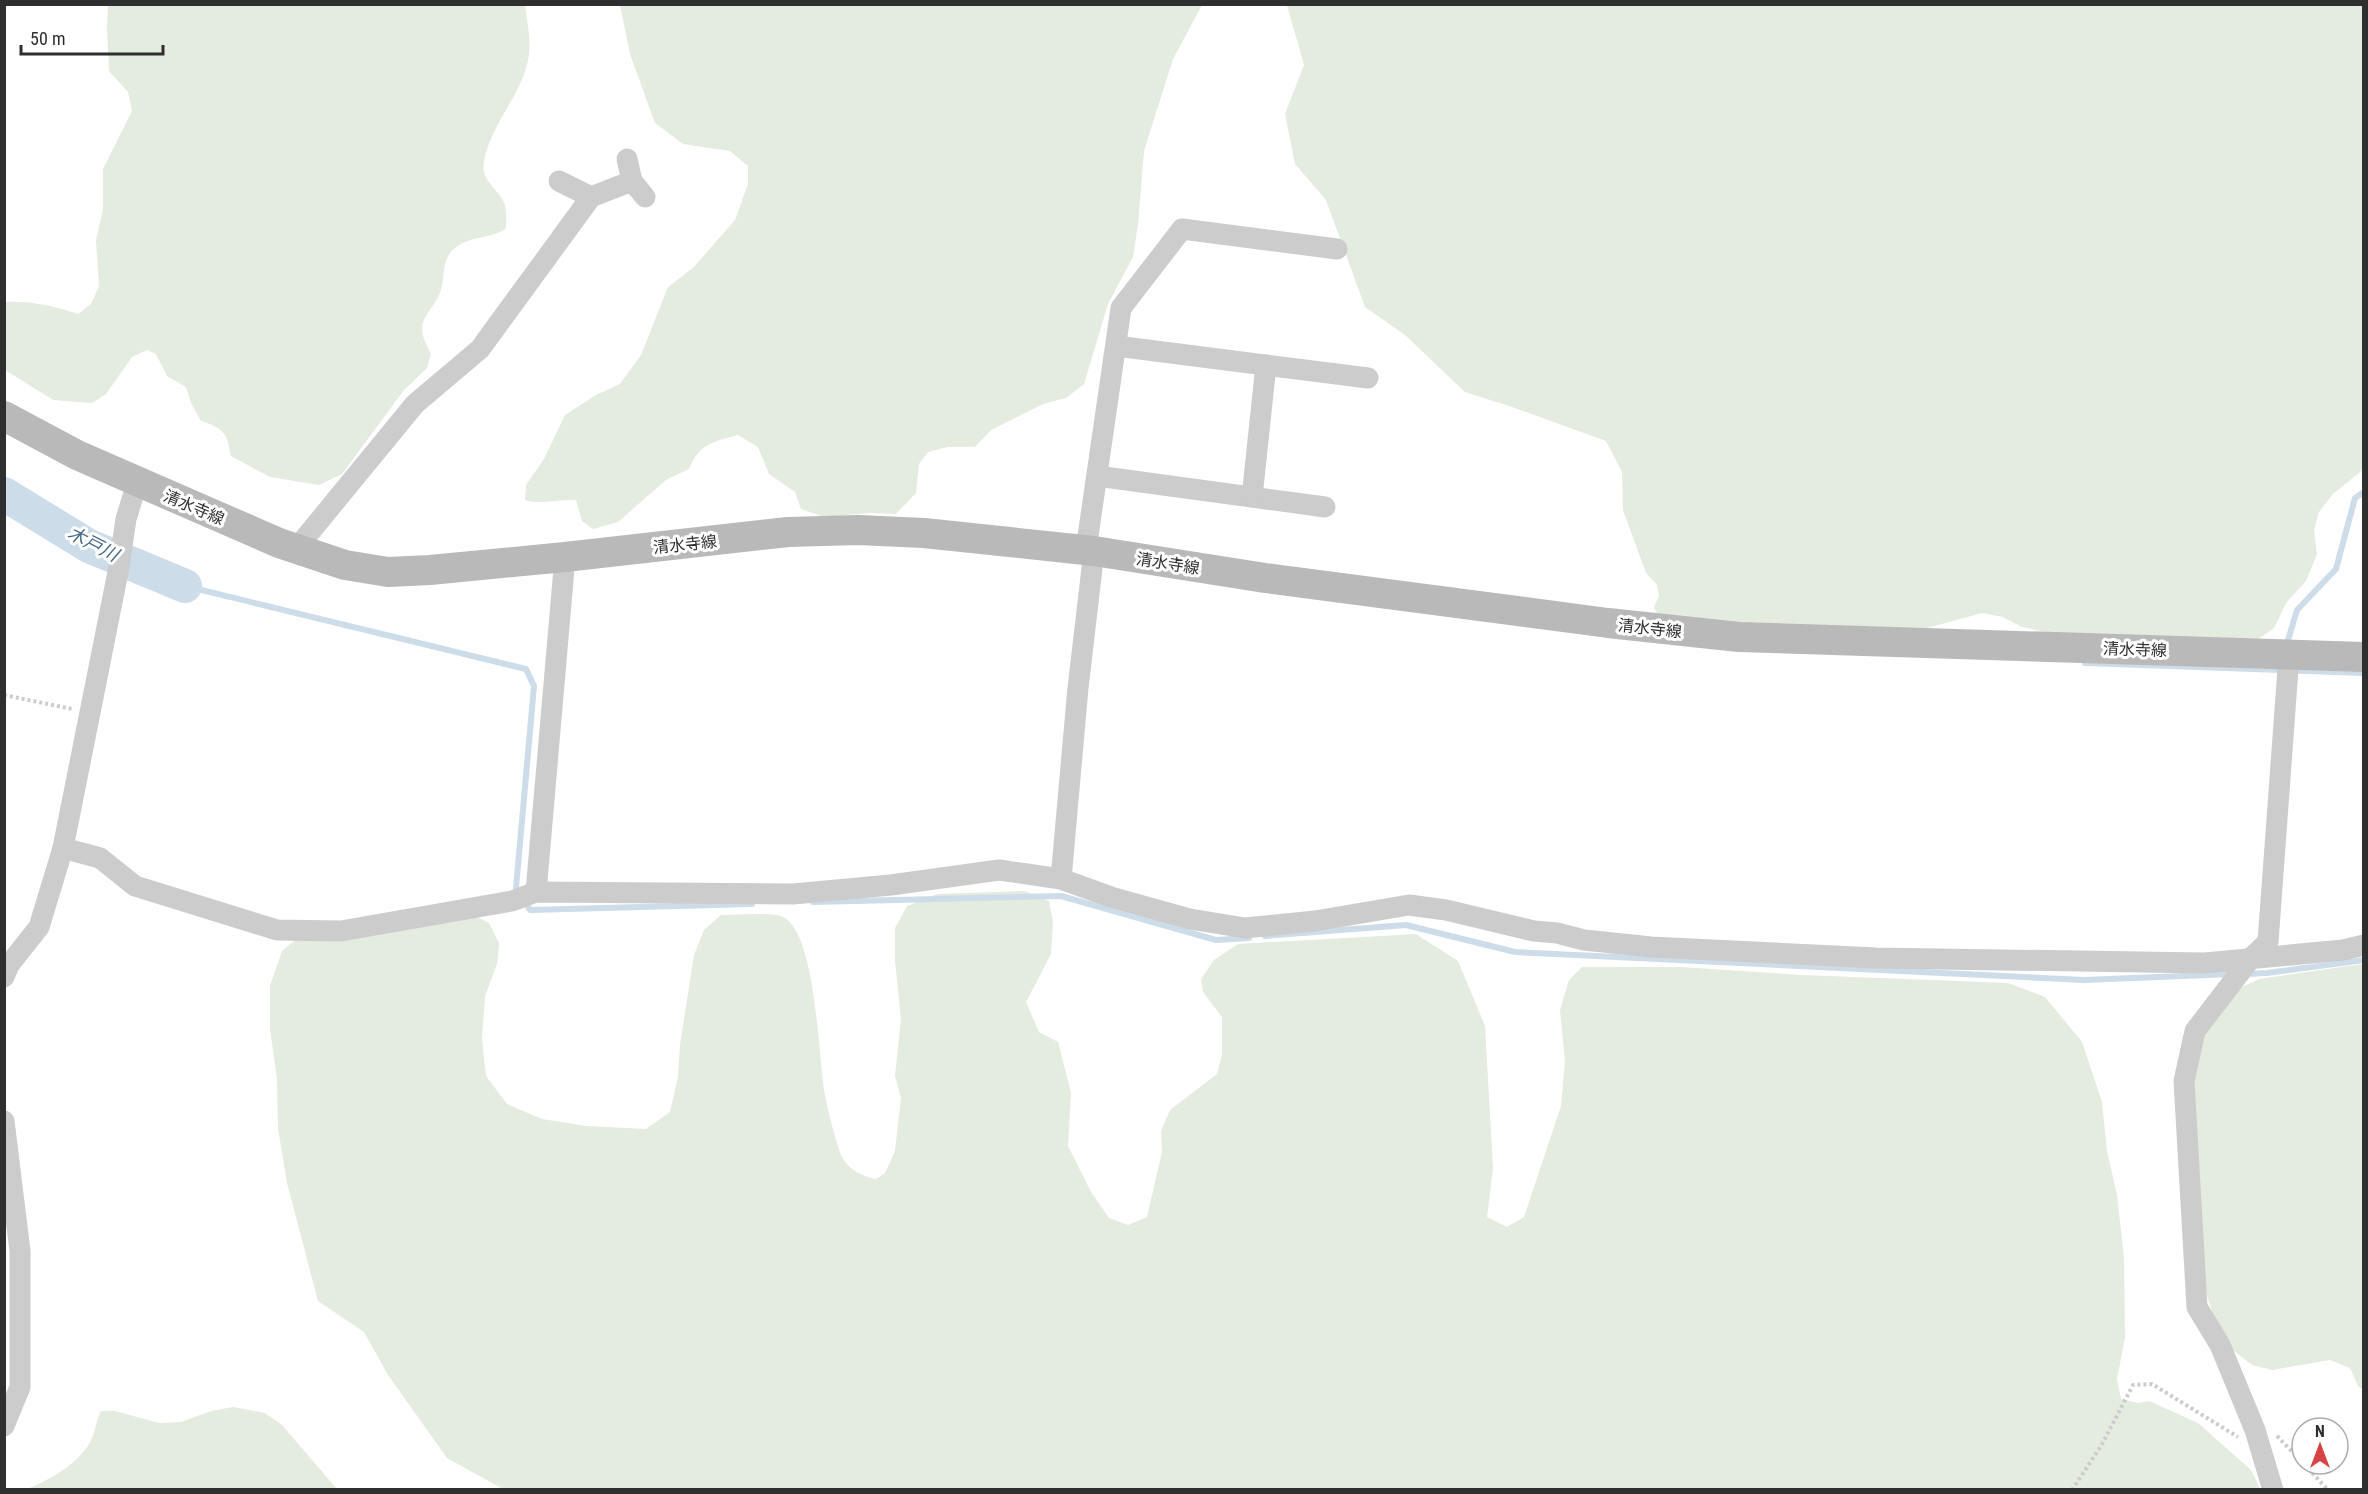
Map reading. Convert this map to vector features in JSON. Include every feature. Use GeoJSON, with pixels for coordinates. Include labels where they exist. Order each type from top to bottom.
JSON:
{"type":"FeatureCollection","features":[{"type":"Feature","properties":{"kind":"main road","name":"清水寺線"},"geometry":{"type":"LineString","coordinates":[[4,416],[77,455],[137,483],[296,549],[345,565],[388,572],[565,557],[788,532],[858,530],[924,533],[1090,550],[1276,579],[1608,623],[1739,637],[2022,644],[2364,657]]}},
{"type":"Feature","properties":{"kind":"street"},"geometry":{"type":"LineString","coordinates":[[559,181],[591,197],[639,189],[627,159]]}},
{"type":"Feature","properties":{"kind":"street"},"geometry":{"type":"LineString","coordinates":[[296,549],[415,404],[480,350],[591,197]]}},
{"type":"Feature","properties":{"kind":"street"},"geometry":{"type":"LineString","coordinates":[[1061,879],[1097,476],[1121,308],[1182,229],[1337,249]]}},
{"type":"Feature","properties":{"kind":"street"},"geometry":{"type":"LineString","coordinates":[[1116,346],[1368,378]]}},
{"type":"Feature","properties":{"kind":"street"},"geometry":{"type":"LineString","coordinates":[[1252,497],[1266,365]]}},
{"type":"Feature","properties":{"kind":"street"},"geometry":{"type":"LineString","coordinates":[[1097,476],[1325,507]]}},
{"type":"Feature","properties":{"kind":"street"},"geometry":{"type":"LineString","coordinates":[[4,977],[9,965],[39,927],[63,848],[126,519],[137,483]]}},
{"type":"Feature","properties":{"kind":"street"},"geometry":{"type":"LineString","coordinates":[[536,892],[565,557]]}},
{"type":"Feature","properties":{"kind":"street"},"geometry":{"type":"LineString","coordinates":[[2273,1490],[2260,1447],[2220,1344],[2197,1307],[2184,1081],[2195,1031],[2251,958],[2268,942],[2289,655]]}},
{"type":"Feature","properties":{"kind":"street"},"geometry":{"type":"LineString","coordinates":[[63,848],[100,858],[135,886],[277,930],[341,931],[512,901],[536,892],[793,894],[891,885],[999,870],[1061,879],[1111,897],[1190,920],[1245,928],[1315,921],[1409,904],[1584,940],[1652,947],[1888,958],[2205,963],[2343,950],[2364,945]]}},
{"type":"Feature","properties":{"kind":"street"},"geometry":{"type":"LineString","coordinates":[[4,1121],[20,1251],[20,1387],[4,1426]]}},
{"type":"Feature","properties":{"kind":"path"},"geometry":{"type":"LineString","coordinates":[[4,695],[90,713]]}},
{"type":"Feature","properties":{"kind":"path"},"geometry":{"type":"LineString","coordinates":[[2072,1490],[2101,1446],[2133,1385],[2152,1384],[2230,1434],[2260,1447]]}},
{"type":"Feature","properties":{"kind":"path"},"geometry":{"type":"LineString","coordinates":[[2315,1476],[2328,1490]]}},
{"type":"Feature","properties":{"kind":"shaded area"},"geometry":{"type":"Polygon","coordinates":[[[108,5],[525,5],[529,39],[528,60],[519,86],[493,135],[484,161],[487,180],[505,205],[506,228],[495,234],[461,244],[450,253],[445,264],[439,295],[426,315],[422,327],[425,343],[431,354],[427,368],[404,390],[342,474],[319,485],[270,477],[231,456],[228,441],[223,432],[201,421],[191,403],[186,387],[167,376],[156,354],[147,350],[132,357],[106,394],[92,403],[53,400],[5,370],[5,302],[24,302],[78,314],[91,304],[99,286],[96,240],[103,209],[103,169],[132,111],[128,92],[109,71],[108,5]]]}},
{"type":"Feature","properties":{"kind":"shaded area"},"geometry":{"type":"Polygon","coordinates":[[[620,5],[1202,5],[1173,59],[1144,151],[1133,257],[1108,304],[1084,384],[1066,398],[1043,404],[991,430],[975,447],[948,447],[928,452],[919,464],[916,493],[896,514],[870,513],[824,517],[801,509],[795,492],[769,474],[758,447],[738,435],[714,442],[702,449],[689,469],[666,480],[618,522],[593,529],[582,521],[576,500],[536,502],[525,500],[526,485],[544,459],[565,415],[596,395],[620,384],[641,355],[668,287],[693,268],[735,220],[748,184],[748,166],[730,151],[683,144],[655,123],[630,54],[620,5]]]}},
{"type":"Feature","properties":{"kind":"shaded area"},"geometry":{"type":"Polygon","coordinates":[[[1287,5],[2363,5],[2363,467],[2333,494],[2319,512],[2314,530],[2317,554],[2306,581],[2286,603],[2274,628],[2254,642],[2077,639],[2022,627],[2003,617],[1982,613],[1916,631],[1718,626],[1659,617],[1654,607],[1659,596],[1657,585],[1646,573],[1623,510],[1622,472],[1606,441],[1465,392],[1405,335],[1365,307],[1326,200],[1295,164],[1285,114],[1304,65],[1287,5]]]}},
{"type":"Feature","properties":{"kind":"shaded area"},"geometry":{"type":"Polygon","coordinates":[[[1024,891],[1049,901],[1053,922],[1051,954],[1026,1002],[1039,1032],[1058,1042],[1071,1093],[1068,1146],[1091,1192],[1109,1218],[1128,1225],[1147,1217],[1162,1152],[1161,1131],[1170,1110],[1217,1074],[1222,1054],[1222,1017],[1203,992],[1201,979],[1214,960],[1238,944],[1416,934],[1458,961],[1485,1026],[1493,1168],[1487,1217],[1507,1227],[1524,1217],[1561,1106],[1565,1061],[1560,1010],[1569,980],[1582,967],[1681,967],[1802,975],[2008,983],[2045,997],[2082,1042],[2102,1102],[2107,1151],[2117,1195],[2124,1259],[2125,1337],[2117,1379],[2121,1399],[2138,1403],[2149,1401],[2198,1423],[2251,1470],[2260,1489],[503,1489],[447,1458],[388,1375],[364,1332],[318,1301],[287,1183],[278,1128],[277,1079],[270,1029],[270,986],[282,951],[299,937],[473,915],[489,923],[499,943],[497,964],[485,996],[482,1039],[486,1076],[507,1104],[542,1119],[587,1126],[646,1129],[670,1112],[678,1077],[680,1045],[694,955],[704,930],[721,915],[781,916],[793,926],[802,945],[809,969],[825,1095],[840,1152],[852,1169],[876,1179],[885,1173],[895,1151],[901,1098],[895,1076],[901,1019],[895,960],[895,928],[907,906],[937,894],[1024,891]]]}},
{"type":"Feature","properties":{"kind":"shaded area"},"geometry":{"type":"Polygon","coordinates":[[[2363,964],[2363,1390],[2358,1386],[2350,1368],[2330,1360],[2272,1370],[2252,1365],[2229,1347],[2214,1317],[2202,1280],[2190,1067],[2213,1012],[2240,988],[2259,979],[2363,964]]]}},
{"type":"Feature","properties":{"kind":"shaded area"},"geometry":{"type":"Polygon","coordinates":[[[233,1407],[265,1413],[282,1425],[337,1489],[27,1489],[55,1475],[81,1455],[92,1438],[101,1411],[115,1411],[159,1423],[181,1422],[211,1411],[233,1407]]]}},
{"type":"Feature","properties":{"kind":"waterway"},"geometry":{"type":"LineString","coordinates":[[2286,647],[2297,610],[2336,569],[2355,498],[2364,492]]}},
{"type":"Feature","properties":{"kind":"waterway","name":"木戸川"},"geometry":{"type":"LineString","coordinates":[[4,494],[89,546],[185,586]]}},
{"type":"Feature","properties":{"kind":"waterway"},"geometry":{"type":"LineString","coordinates":[[185,586],[526,669],[534,686],[516,888],[530,910],[752,904]]}},
{"type":"Feature","properties":{"kind":"waterway"},"geometry":{"type":"LineString","coordinates":[[2085,663],[2364,673]]}},
{"type":"Feature","properties":{"kind":"waterway"},"geometry":{"type":"LineString","coordinates":[[813,902],[1061,896],[1216,940],[1249,938]]}},
{"type":"Feature","properties":{"kind":"waterway"},"geometry":{"type":"LineString","coordinates":[[1265,936],[1406,925],[1515,952],[2084,980],[2232,974]]}},
{"type":"Feature","properties":{"kind":"waterway"},"geometry":{"type":"LineString","coordinates":[[2245,974],[2364,960]]}}]}
